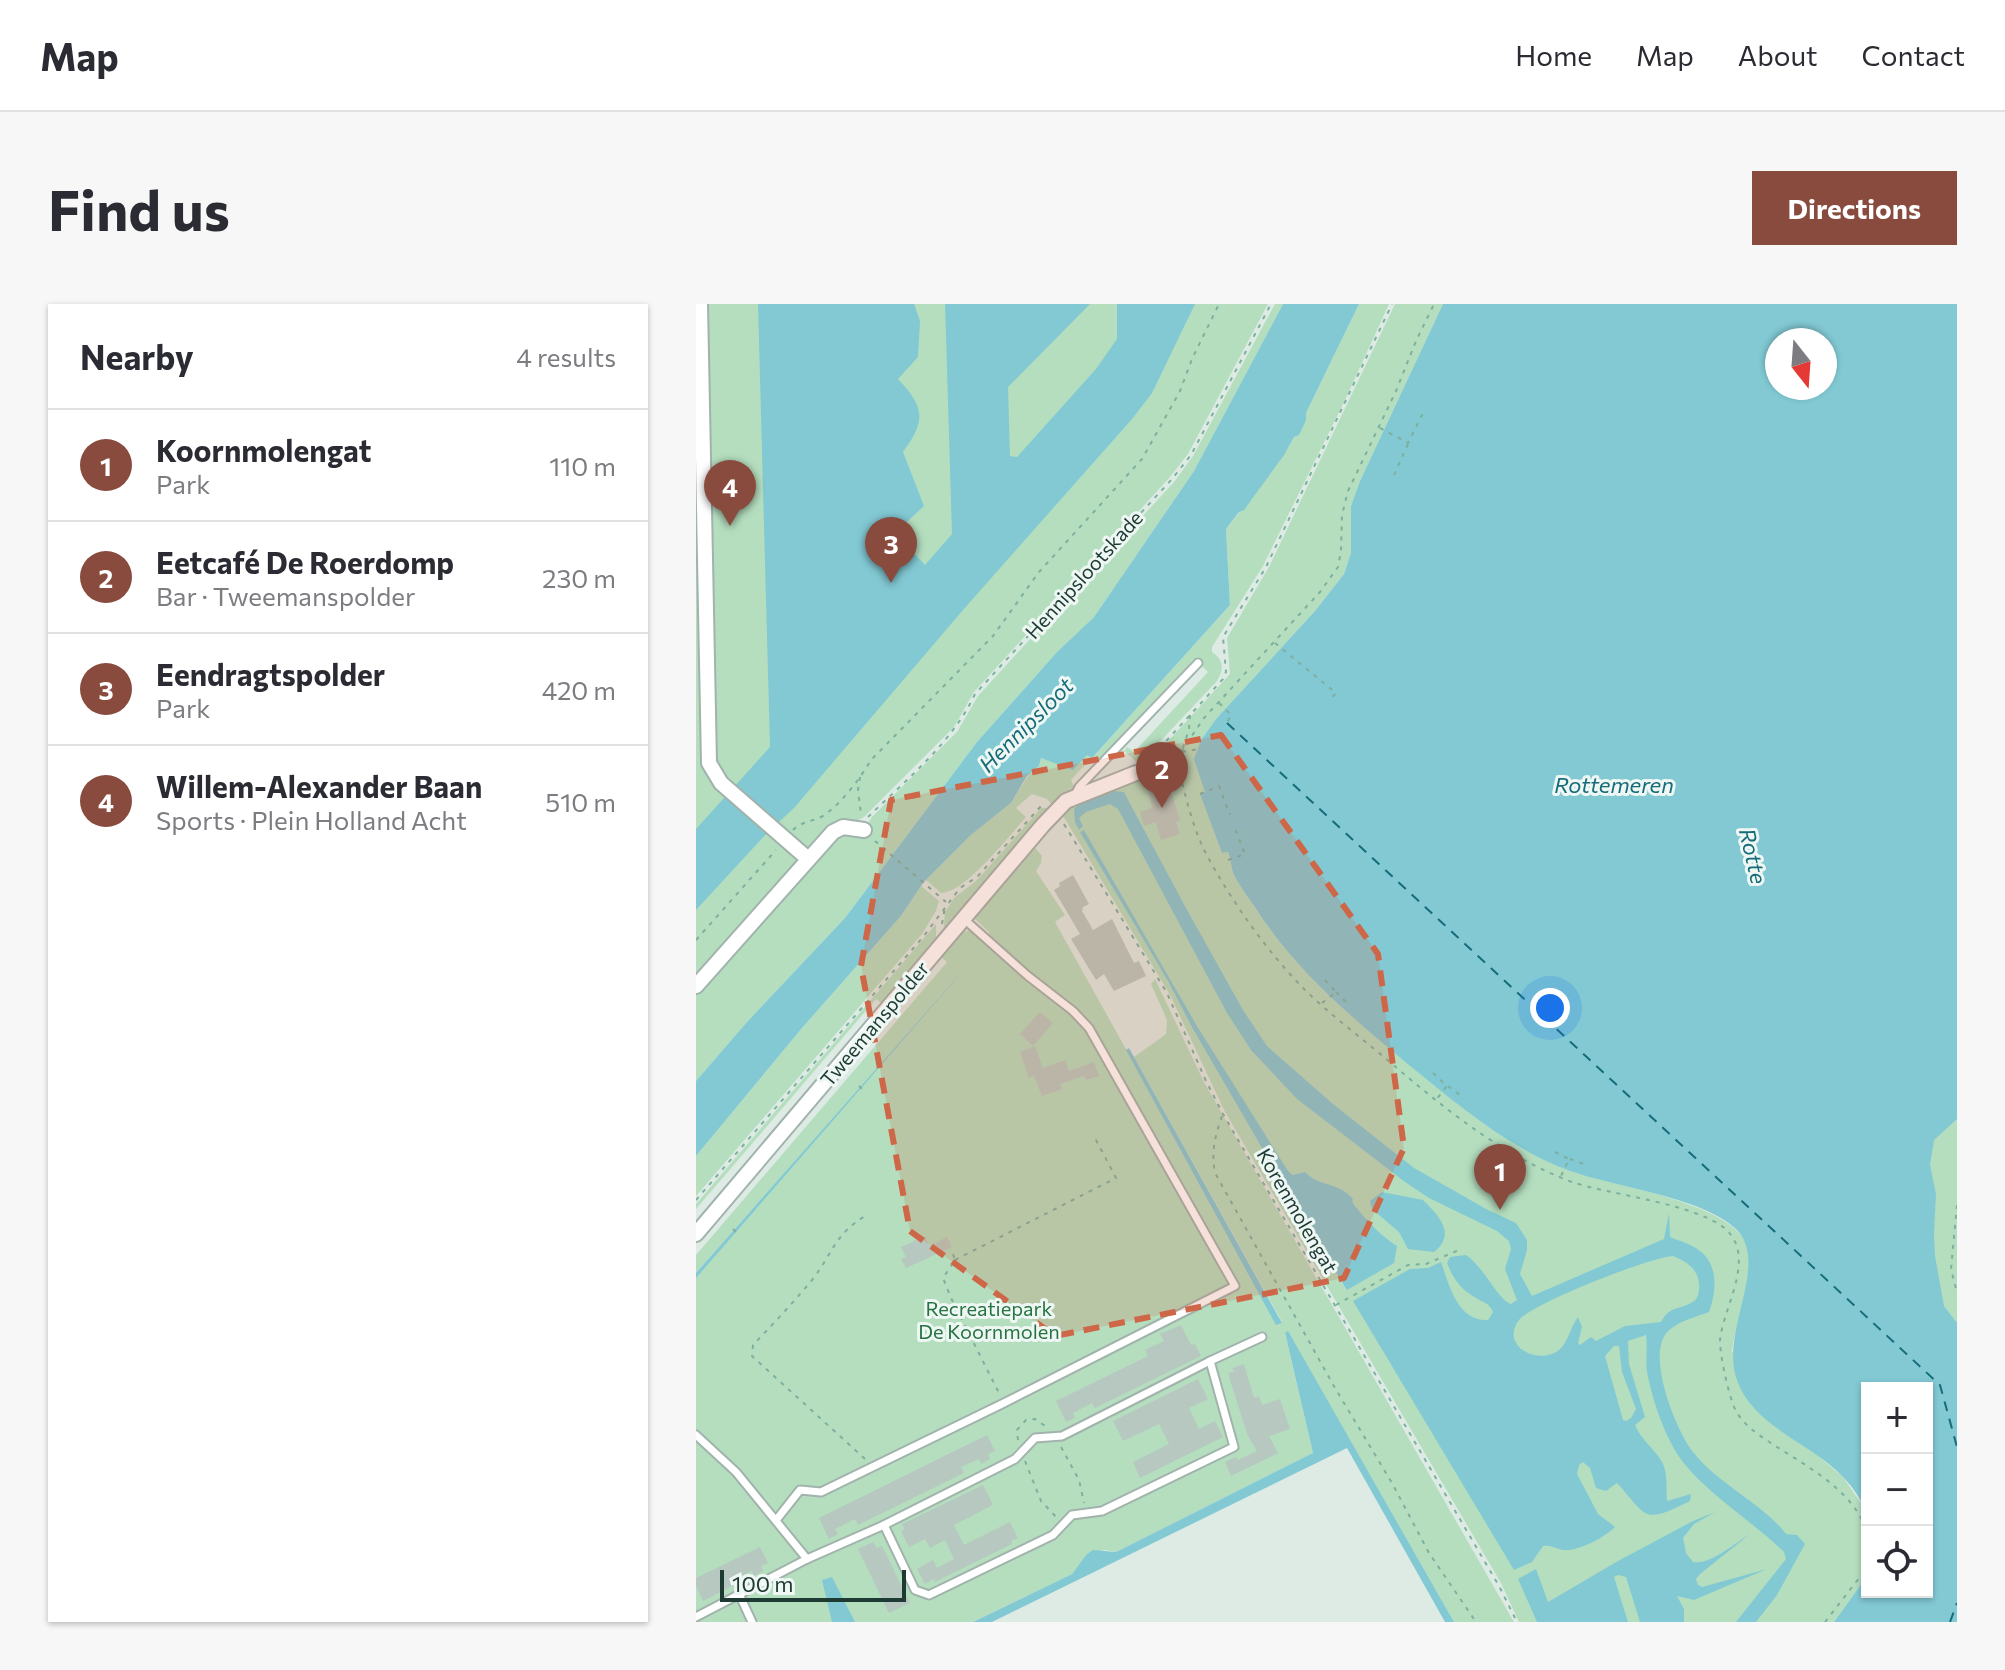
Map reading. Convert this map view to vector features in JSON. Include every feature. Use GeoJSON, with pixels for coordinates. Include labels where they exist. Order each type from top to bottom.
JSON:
{"type":"FeatureCollection","features":[{"type":"Feature","properties":{"kind":"street"},"geometry":{"type":"LineString","coordinates":[[700,304],[709,763],[721,783],[807,858]]}},
{"type":"Feature","properties":{"kind":"street","name":"Tweemanspolder"},"geometry":{"type":"LineString","coordinates":[[696,1234],[1055,814],[1074,797],[1136,773]]}},
{"type":"Feature","properties":{"kind":"street"},"geometry":{"type":"LineString","coordinates":[[696,986],[833,832],[843,827],[864,826]]}},
{"type":"Feature","properties":{"kind":"lane"},"geometry":{"type":"LineString","coordinates":[[1074,797],[1079,787],[1198,663]]}},
{"type":"Feature","properties":{"kind":"lane"},"geometry":{"type":"LineString","coordinates":[[777,1519],[800,1490],[821,1492],[1235,1286],[1089,1028],[964,919]]}},
{"type":"Feature","properties":{"kind":"lane"},"geometry":{"type":"LineString","coordinates":[[696,1617],[807,1559],[884,1525],[1015,1459],[1035,1438],[1055,1438],[1262,1337]]}},
{"type":"Feature","properties":{"kind":"lane"},"geometry":{"type":"LineString","coordinates":[[884,1525],[915,1590],[929,1595],[1053,1535],[1072,1515],[1102,1511],[1234,1447],[1210,1361]]}},
{"type":"Feature","properties":{"kind":"lane"},"geometry":{"type":"LineString","coordinates":[[696,1435],[736,1472],[807,1559]]}},
{"type":"Feature","properties":{"kind":"lane"},"geometry":{"type":"LineString","coordinates":[[740,1596],[752,1622]]}},
{"type":"Feature","properties":{"kind":"path"},"geometry":{"type":"LineString","coordinates":[[795,828],[800,823],[824,815],[861,777],[871,760],[993,636],[1039,572],[1142,459],[1180,391],[1219,304]]}},
{"type":"Feature","properties":{"kind":"path","name":"Hennipslootskade"},"geometry":{"type":"LineString","coordinates":[[864,826],[948,738],[965,716],[975,694],[1191,455],[1271,304]]}},
{"type":"Feature","properties":{"kind":"path"},"geometry":{"type":"LineString","coordinates":[[1136,773],[1223,679],[1226,672],[1223,637],[1266,567],[1392,304]]}},
{"type":"Feature","properties":{"kind":"path"},"geometry":{"type":"LineString","coordinates":[[1181,752],[1204,718],[1320,592],[1338,567],[1342,515],[1348,491],[1434,304]]}},
{"type":"Feature","properties":{"kind":"path"},"geometry":{"type":"LineString","coordinates":[[1394,475],[1423,413]]}},
{"type":"Feature","properties":{"kind":"path"},"geometry":{"type":"LineString","coordinates":[[1379,428],[1408,443]]}},
{"type":"Feature","properties":{"kind":"path"},"geometry":{"type":"LineString","coordinates":[[1274,642],[1336,693],[1330,700]]}},
{"type":"Feature","properties":{"kind":"path"},"geometry":{"type":"LineString","coordinates":[[1219,703],[1231,715],[1227,723]]}},
{"type":"Feature","properties":{"kind":"path"},"geometry":{"type":"LineString","coordinates":[[1181,752],[1189,729],[1190,714]]}},
{"type":"Feature","properties":{"kind":"path"},"geometry":{"type":"LineString","coordinates":[[1181,752],[1199,749]]}},
{"type":"Feature","properties":{"kind":"path"},"geometry":{"type":"LineString","coordinates":[[1136,773],[1177,764],[1196,832],[1215,871],[1255,929],[1303,987],[1436,1101],[1474,1130],[1525,1161],[1574,1182],[1681,1209],[1719,1224],[1733,1236],[1738,1258],[1734,1294],[1720,1341],[1736,1411],[1751,1429],[1820,1475],[1856,1509],[1864,1526]]}},
{"type":"Feature","properties":{"kind":"path"},"geometry":{"type":"LineString","coordinates":[[861,777],[858,802],[864,826],[887,852],[947,902]]}},
{"type":"Feature","properties":{"kind":"path"},"geometry":{"type":"LineString","coordinates":[[1200,794],[1219,786],[1230,815]]}},
{"type":"Feature","properties":{"kind":"path","name":"Tweemanspolder"},"geometry":{"type":"LineString","coordinates":[[696,1200],[923,937],[960,888],[977,877],[1040,805],[1046,805],[1055,814]]}},
{"type":"Feature","properties":{"kind":"path","name":"Korenmolengat"},"geometry":{"type":"LineString","coordinates":[[1055,814],[1075,839],[1161,983],[1223,1114],[1499,1586],[1517,1622]]}},
{"type":"Feature","properties":{"kind":"path"},"geometry":{"type":"LineString","coordinates":[[1228,860],[1245,854],[1234,826]]}},
{"type":"Feature","properties":{"kind":"path"},"geometry":{"type":"LineString","coordinates":[[696,940],[777,850]]}},
{"type":"Feature","properties":{"kind":"path"},"geometry":{"type":"LineString","coordinates":[[1323,978],[1348,1004]]}},
{"type":"Feature","properties":{"kind":"path"},"geometry":{"type":"LineString","coordinates":[[1322,1004],[1336,992]]}},
{"type":"Feature","properties":{"kind":"path"},"geometry":{"type":"LineString","coordinates":[[1433,1073],[1461,1096]]}},
{"type":"Feature","properties":{"kind":"path"},"geometry":{"type":"LineString","coordinates":[[859,1086],[866,1093]]}},
{"type":"Feature","properties":{"kind":"path"},"geometry":{"type":"LineString","coordinates":[[1436,1101],[1447,1086]]}},
{"type":"Feature","properties":{"kind":"path"},"geometry":{"type":"LineString","coordinates":[[1223,1114],[1214,1139],[1212,1157],[1215,1173],[1429,1553],[1476,1622]]}},
{"type":"Feature","properties":{"kind":"path"},"geometry":{"type":"LineString","coordinates":[[1004,1403],[943,1278],[955,1260],[1116,1178],[1095,1138]]}},
{"type":"Feature","properties":{"kind":"path"},"geometry":{"type":"LineString","coordinates":[[1555,1152],[1586,1165]]}},
{"type":"Feature","properties":{"kind":"path"},"geometry":{"type":"LineString","coordinates":[[1561,1177],[1569,1159]]}},
{"type":"Feature","properties":{"kind":"path"},"geometry":{"type":"LineString","coordinates":[[1957,1205],[1951,1269],[1957,1293]]}},
{"type":"Feature","properties":{"kind":"path"},"geometry":{"type":"LineString","coordinates":[[867,1215],[839,1235],[832,1252],[813,1278],[753,1345],[752,1356],[873,1466]]}},
{"type":"Feature","properties":{"kind":"path"},"geometry":{"type":"LineString","coordinates":[[733,1229],[740,1236]]}},
{"type":"Feature","properties":{"kind":"path"},"geometry":{"type":"LineString","coordinates":[[1335,1306],[1408,1265],[1426,1264],[1459,1250]]}},
{"type":"Feature","properties":{"kind":"path"},"geometry":{"type":"LineString","coordinates":[[953,1254],[955,1260]]}},
{"type":"Feature","properties":{"kind":"path"},"geometry":{"type":"LineString","coordinates":[[1063,1522],[1041,1501],[1022,1453],[1017,1435],[1019,1426],[1026,1420],[1040,1420],[1055,1438],[1079,1480],[1084,1512]]}},
{"type":"Feature","properties":{"kind":"path"},"geometry":{"type":"LineString","coordinates":[[1825,1622],[1861,1576]]}},
{"type":"Feature","properties":{"kind":"highlighted area"},"geometry":{"type":"Polygon","coordinates":[[[1221,735],[1378,954],[1404,1148],[1344,1278],[1055,1336],[910,1231],[861,966],[891,800],[1221,735]]]}},
{"type":"Feature","properties":{"kind":"green space"},"geometry":{"type":"Polygon","coordinates":[[[696,304],[1268,304],[1188,454],[974,692],[954,727],[857,821],[868,825],[871,818],[957,732],[978,696],[1174,482],[1193,456],[1275,304],[1283,304],[1194,471],[1094,617],[1057,652],[977,742],[845,918],[696,1081],[696,304]]]}},
{"type":"Feature","properties":{"kind":"green space"},"geometry":{"type":"Polygon","coordinates":[[[1359,304],[1389,304],[1263,566],[1212,647],[1212,652],[1222,665],[1217,681],[1139,764],[1124,751],[1127,747],[1134,752],[1208,672],[1194,659],[1099,761],[1093,757],[1230,605],[1226,529],[1276,466],[1294,437],[1299,435],[1306,413],[1359,304]]]}},
{"type":"Feature","properties":{"kind":"green space"},"geometry":{"type":"Polygon","coordinates":[[[1395,304],[1443,304],[1360,481],[1351,506],[1351,553],[1344,574],[1201,740],[1205,793],[1201,795],[1222,852],[1228,851],[1238,882],[1286,949],[1342,1008],[1443,1093],[1504,1137],[1548,1161],[1571,1171],[1668,1197],[1718,1217],[1736,1230],[1746,1244],[1749,1271],[1732,1351],[1823,1460],[1843,1477],[1861,1503],[1861,1584],[1834,1622],[1519,1622],[1501,1583],[1225,1112],[1170,995],[1062,814],[1076,802],[1148,773],[1146,765],[1230,674],[1227,638],[1269,567],[1395,304]]]}},
{"type":"Feature","properties":{"kind":"green space"},"geometry":{"type":"Polygon","coordinates":[[[1087,754],[1091,758],[1071,780],[1074,787],[1056,809],[1047,799],[1032,794],[1016,808],[1026,817],[962,884],[941,893],[926,880],[971,835],[1011,803],[1028,776],[1039,766],[1041,758],[1066,769],[1087,754]]]}},
{"type":"Feature","properties":{"kind":"green space"},"geometry":{"type":"Polygon","coordinates":[[[1041,808],[1046,808],[1050,813],[943,937],[945,912],[954,898],[977,880],[1041,808]]]}},
{"type":"Feature","properties":{"kind":"green space","name":"Recreatiepark De Koornmolen"},"geometry":{"type":"Polygon","coordinates":[[[1032,844],[1042,856],[1036,871],[1065,915],[1055,922],[1279,1323],[1282,1322],[1134,1057],[1166,1034],[1167,1020],[1151,984],[1155,979],[1204,1082],[1514,1622],[1454,1622],[1288,1332],[1285,1334],[1313,1453],[1116,1552],[1105,1550],[1086,1555],[1072,1574],[973,1622],[696,1622],[696,1278],[763,1197],[696,1273],[696,1255],[947,962],[940,956],[959,934],[972,929],[985,939],[990,933],[974,918],[975,909],[1032,844]]]}},
{"type":"Feature","properties":{"kind":"green space"},"geometry":{"type":"Polygon","coordinates":[[[921,886],[939,901],[922,934],[696,1196],[696,1156],[802,1028],[901,916],[921,886]]]}},
{"type":"Feature","properties":{"kind":"green space"},"geometry":{"type":"Polygon","coordinates":[[[936,924],[936,946],[885,1006],[876,999],[696,1209],[696,1204],[936,924]]]}},
{"type":"Feature","properties":{"kind":"green space"},"geometry":{"type":"Polygon","coordinates":[[[1957,1018],[1957,1456],[1902,1098],[1957,1018]]]}},
{"type":"Feature","properties":{"kind":"water"},"geometry":{"type":"Polygon","coordinates":[[[758,304],[914,304],[920,321],[918,357],[898,379],[918,406],[919,423],[903,452],[924,506],[895,533],[925,565],[952,534],[945,304],[1090,304],[1008,387],[1010,456],[1017,457],[1096,369],[1117,339],[1117,304],[1195,304],[1152,393],[1132,419],[794,808],[696,910],[696,829],[770,747],[758,304]]]}},
{"type":"Feature","properties":{"kind":"water","name":"Hennipsloot"},"geometry":{"type":"Polygon","coordinates":[[[1283,304],[1359,304],[1306,413],[1299,435],[1294,437],[1244,510],[1226,529],[1230,605],[1092,758],[1087,755],[1073,770],[1041,758],[1039,766],[1027,776],[1011,803],[971,835],[923,883],[901,916],[802,1028],[696,1156],[696,1081],[845,918],[977,742],[1057,652],[1094,617],[1194,471],[1283,304]]]}},
{"type":"Feature","properties":{"kind":"water","name":"Rottemeren"},"geometry":{"type":"Polygon","coordinates":[[[1443,304],[1957,304],[1957,1119],[1934,1140],[1930,1165],[1936,1194],[1935,1256],[1944,1306],[1957,1323],[1957,1622],[1834,1622],[1861,1584],[1861,1598],[1933,1598],[1933,1382],[1861,1382],[1861,1502],[1830,1465],[1756,1410],[1737,1380],[1733,1361],[1734,1341],[1748,1261],[1745,1244],[1736,1229],[1701,1208],[1679,1200],[1584,1175],[1543,1160],[1483,1123],[1325,992],[1270,929],[1241,887],[1228,852],[1222,853],[1200,794],[1205,792],[1194,759],[1201,740],[1344,574],[1351,553],[1351,506],[1443,304]]]}},
{"type":"Feature","properties":{"kind":"water"},"geometry":{"type":"Polygon","coordinates":[[[1114,791],[1124,792],[1243,1010],[1267,1046],[1333,1104],[1414,1168],[1516,1223],[1527,1240],[1520,1274],[1532,1296],[1664,1239],[1669,1213],[1670,1237],[1693,1246],[1706,1257],[1714,1280],[1709,1312],[1679,1323],[1665,1335],[1661,1346],[1662,1377],[1679,1428],[1703,1464],[1765,1512],[1786,1534],[1797,1535],[1805,1544],[1777,1595],[1756,1622],[1736,1622],[1786,1559],[1784,1552],[1710,1490],[1679,1457],[1661,1422],[1653,1396],[1647,1372],[1646,1335],[1628,1341],[1629,1364],[1645,1417],[1635,1425],[1664,1466],[1667,1501],[1691,1494],[1690,1501],[1663,1513],[1647,1514],[1617,1483],[1606,1491],[1596,1488],[1590,1468],[1583,1462],[1577,1474],[1598,1514],[1615,1527],[1593,1542],[1574,1549],[1543,1546],[1532,1562],[1514,1570],[1353,1301],[1410,1269],[1428,1268],[1441,1262],[1451,1291],[1462,1309],[1478,1319],[1488,1320],[1493,1312],[1490,1307],[1463,1288],[1447,1263],[1450,1257],[1466,1255],[1511,1304],[1517,1300],[1505,1269],[1511,1249],[1509,1241],[1497,1231],[1429,1198],[1405,1182],[1297,1099],[1251,1050],[1227,1013],[1118,809],[1110,804],[1086,812],[1079,818],[1083,826],[1079,830],[1074,809],[1079,804],[1114,791]],[[1673,1256],[1640,1264],[1545,1303],[1519,1320],[1514,1329],[1514,1338],[1524,1351],[1542,1356],[1552,1354],[1563,1346],[1578,1317],[1582,1327],[1580,1345],[1591,1337],[1596,1341],[1625,1326],[1661,1322],[1672,1310],[1694,1301],[1699,1290],[1698,1278],[1692,1268],[1673,1256]],[[1614,1346],[1605,1356],[1623,1420],[1626,1421],[1636,1409],[1622,1372],[1619,1346],[1614,1346]]]}},
{"type":"Feature","properties":{"kind":"water"},"geometry":{"type":"Polygon","coordinates":[[[1084,830],[1197,1026],[1288,1171],[1293,1175],[1305,1172],[1315,1180],[1349,1195],[1369,1222],[1397,1246],[1394,1263],[1347,1290],[1080,832],[1084,830]]]}},
{"type":"Feature","properties":{"kind":"water"},"geometry":{"type":"Polygon","coordinates":[[[983,948],[696,1278],[696,1273],[983,948]]]}},
{"type":"Feature","properties":{"kind":"water"},"geometry":{"type":"Polygon","coordinates":[[[1129,1048],[1282,1323],[1276,1325],[1126,1050],[1129,1048]]]}},
{"type":"Feature","properties":{"kind":"water"},"geometry":{"type":"Polygon","coordinates":[[[1382,1192],[1423,1200],[1435,1212],[1445,1232],[1441,1245],[1434,1252],[1408,1249],[1399,1232],[1372,1209],[1370,1201],[1382,1192]]]}},
{"type":"Feature","properties":{"kind":"water"},"geometry":{"type":"Polygon","coordinates":[[[1288,1331],[1454,1622],[1445,1622],[1347,1448],[992,1622],[973,1622],[1072,1574],[1093,1550],[1116,1552],[1313,1453],[1285,1333],[1288,1331]]]}},
{"type":"Feature","properties":{"kind":"water"},"geometry":{"type":"Polygon","coordinates":[[[1715,1512],[1694,1524],[1683,1538],[1686,1553],[1693,1562],[1715,1557],[1750,1534],[1700,1574],[1696,1579],[1698,1585],[1702,1587],[1767,1569],[1694,1600],[1677,1596],[1684,1609],[1684,1622],[1640,1622],[1626,1577],[1618,1575],[1614,1577],[1628,1622],[1537,1622],[1518,1579],[1536,1569],[1548,1602],[1618,1561],[1715,1512]]]}},
{"type":"Feature","properties":{"kind":"water"},"geometry":{"type":"Polygon","coordinates":[[[832,1577],[855,1622],[832,1622],[822,1580],[832,1577]]]}},
{"type":"Feature","properties":{"kind":"building"},"geometry":{"type":"Polygon","coordinates":[[[1168,782],[1180,820],[1176,822],[1180,834],[1161,840],[1156,822],[1144,826],[1140,812],[1152,808],[1148,788],[1168,782]]]}},
{"type":"Feature","properties":{"kind":"building"},"geometry":{"type":"Polygon","coordinates":[[[1073,875],[1089,904],[1082,911],[1093,930],[1112,919],[1134,963],[1139,961],[1146,976],[1114,991],[1104,974],[1096,980],[1071,939],[1080,934],[1054,890],[1073,875]]]}},
{"type":"Feature","properties":{"kind":"building"},"geometry":{"type":"Polygon","coordinates":[[[1040,1012],[1053,1023],[1033,1046],[1020,1034],[1040,1012]]]}},
{"type":"Feature","properties":{"kind":"building"},"geometry":{"type":"Polygon","coordinates":[[[1035,1046],[1043,1068],[1065,1060],[1069,1071],[1094,1062],[1099,1076],[1086,1080],[1084,1076],[1060,1084],[1062,1089],[1042,1096],[1034,1076],[1029,1078],[1020,1052],[1035,1046]]]}},
{"type":"Feature","properties":{"kind":"building"},"geometry":{"type":"Polygon","coordinates":[[[925,1236],[929,1246],[947,1237],[952,1247],[906,1268],[901,1259],[906,1257],[901,1247],[925,1236]]]}},
{"type":"Feature","properties":{"kind":"building"},"geometry":{"type":"Polygon","coordinates":[[[1181,1325],[1191,1345],[1195,1344],[1201,1356],[1095,1408],[1092,1403],[1073,1413],[1075,1418],[1066,1422],[1056,1401],[1148,1356],[1145,1350],[1164,1341],[1160,1334],[1181,1325]]]}},
{"type":"Feature","properties":{"kind":"building"},"geometry":{"type":"Polygon","coordinates":[[[1244,1364],[1254,1398],[1259,1396],[1262,1405],[1280,1399],[1290,1429],[1269,1436],[1278,1453],[1231,1476],[1225,1462],[1257,1451],[1247,1434],[1228,1373],[1244,1364]]]}},
{"type":"Feature","properties":{"kind":"building"},"geometry":{"type":"Polygon","coordinates":[[[1198,1379],[1208,1399],[1189,1408],[1199,1429],[1215,1421],[1223,1437],[1140,1478],[1133,1462],[1169,1444],[1159,1424],[1123,1441],[1113,1421],[1198,1379]]]}},
{"type":"Feature","properties":{"kind":"building"},"geometry":{"type":"Polygon","coordinates":[[[987,1435],[995,1451],[988,1454],[990,1459],[981,1464],[979,1459],[961,1467],[964,1473],[858,1525],[855,1519],[835,1529],[838,1534],[829,1539],[819,1518],[987,1435]]]}},
{"type":"Feature","properties":{"kind":"building"},"geometry":{"type":"Polygon","coordinates":[[[983,1485],[993,1505],[954,1525],[964,1545],[1010,1522],[1018,1538],[1011,1541],[1012,1544],[925,1584],[917,1569],[933,1560],[937,1568],[954,1559],[945,1540],[930,1548],[925,1539],[909,1547],[901,1531],[905,1529],[902,1524],[983,1485]]]}},
{"type":"Feature","properties":{"kind":"building"},"geometry":{"type":"Polygon","coordinates":[[[873,1542],[877,1548],[882,1546],[910,1603],[889,1613],[858,1549],[873,1542]]]}},
{"type":"Feature","properties":{"kind":"building"},"geometry":{"type":"Polygon","coordinates":[[[760,1547],[768,1563],[761,1566],[763,1571],[754,1576],[752,1571],[734,1579],[736,1584],[703,1601],[696,1578],[760,1547]]]}},
{"type":"Feature","properties":{"kind":"ferry route"},"geometry":{"type":"LineString","coordinates":[[1227,723],[1940,1385],[1957,1447]]}},
{"type":"Feature","properties":{"kind":"ferry route"},"geometry":{"type":"LineString","coordinates":[[1950,1622],[1957,1603]]}},
{"type":"Feature","properties":{"kind":"place","name":"Willem-Alexander Baan"},"geometry":{"type":"Point","coordinates":[730,526]}},
{"type":"Feature","properties":{"kind":"place","name":"Eendragtspolder"},"geometry":{"type":"Point","coordinates":[891,583]}},
{"type":"Feature","properties":{"kind":"place","name":"Eetcafé De Roerdomp"},"geometry":{"type":"Point","coordinates":[1162,808]}},
{"type":"Feature","properties":{"kind":"place","name":"Koornmolengat"},"geometry":{"type":"Point","coordinates":[1500,1210]}},
{"type":"Feature","properties":{"kind":"water label","name":"Rotte"},"geometry":{"type":"Point","coordinates":[1753,856]}}]}
